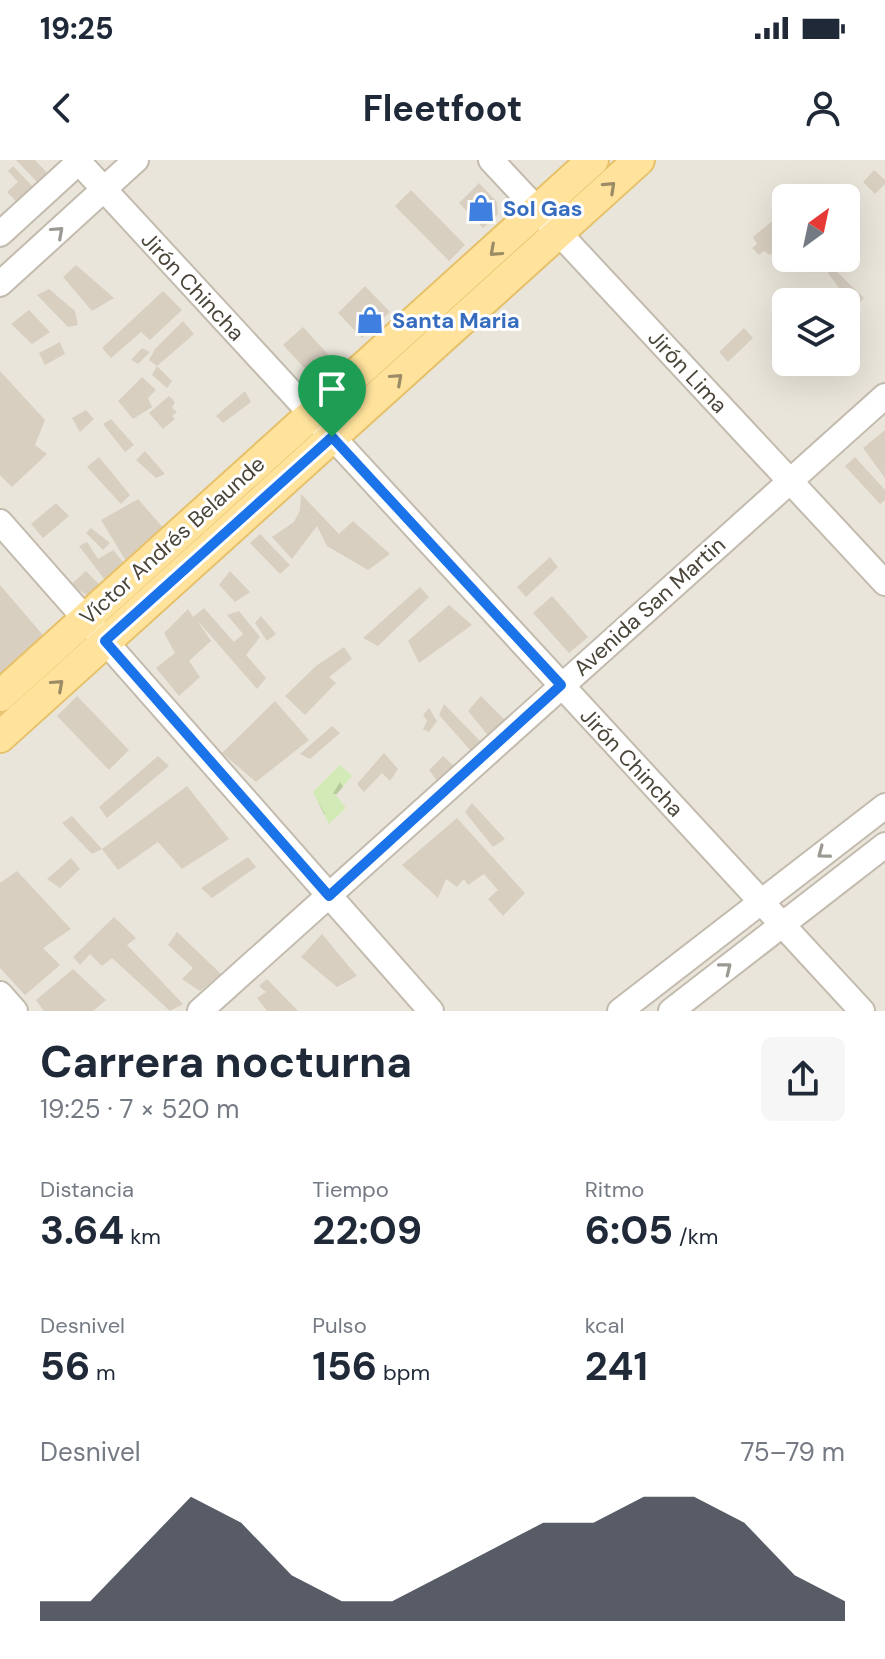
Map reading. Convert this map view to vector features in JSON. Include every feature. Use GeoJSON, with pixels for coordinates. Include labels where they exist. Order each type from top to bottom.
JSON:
{"type":"FeatureCollection","features":[{"type":"Feature","properties":{"kind":"main road","name":"Víctor Andrés Belaunde"},"geometry":{"type":"LineString","coordinates":[[0,696],[593,160]]}},
{"type":"Feature","properties":{"kind":"main road","name":"Víctor Andrés Belaunde"},"geometry":{"type":"LineString","coordinates":[[0,737],[639,160]]}},
{"type":"Feature","properties":{"kind":"street"},"geometry":{"type":"LineString","coordinates":[[0,284],[136,160]]}},
{"type":"Feature","properties":{"kind":"street","name":"Jirón Lima"},"geometry":{"type":"LineString","coordinates":[[491,160],[885,583]]}},
{"type":"Feature","properties":{"kind":"street"},"geometry":{"type":"LineString","coordinates":[[0,234],[79,161]]}},
{"type":"Feature","properties":{"kind":"street","name":"Jirón Chincha"},"geometry":{"type":"LineString","coordinates":[[79,161],[862,1011]]}},
{"type":"Feature","properties":{"kind":"street","name":"Avenida San Martin"},"geometry":{"type":"LineString","coordinates":[[200,1011],[885,396]]}},
{"type":"Feature","properties":{"kind":"street"},"geometry":{"type":"LineString","coordinates":[[0,522],[431,1011]]}},
{"type":"Feature","properties":{"kind":"street"},"geometry":{"type":"LineString","coordinates":[[620,1011],[885,806]]}},
{"type":"Feature","properties":{"kind":"street"},"geometry":{"type":"LineString","coordinates":[[671,1011],[885,845]]}},
{"type":"Feature","properties":{"kind":"street"},"geometry":{"type":"LineString","coordinates":[[0,994],[15,1011]]}},
{"type":"Feature","properties":{"kind":"shaded area"},"geometry":{"type":"Polygon","coordinates":[[[0,160],[885,160],[885,1011],[0,1011],[0,160]]]}},
{"type":"Feature","properties":{"kind":"green space"},"geometry":{"type":"Polygon","coordinates":[[[340,765],[352,776],[336,795],[346,808],[329,824],[313,792],[340,765]]]}},
{"type":"Feature","properties":{"kind":"building"},"geometry":{"type":"Polygon","coordinates":[[[16,160],[35,160],[50,176],[40,185],[16,160]]]}},
{"type":"Feature","properties":{"kind":"building"},"geometry":{"type":"Polygon","coordinates":[[[13,166],[36,190],[20,205],[7,192],[18,182],[8,171],[13,166]]]}},
{"type":"Feature","properties":{"kind":"building"},"geometry":{"type":"Polygon","coordinates":[[[874,170],[885,180],[875,194],[863,182],[874,170]]]}},
{"type":"Feature","properties":{"kind":"building","name":"Sol Gas"},"geometry":{"type":"Polygon","coordinates":[[[479,183],[497,202],[498,214],[483,228],[459,203],[479,183]]]}},
{"type":"Feature","properties":{"kind":"building"},"geometry":{"type":"Polygon","coordinates":[[[411,190],[465,245],[449,261],[395,206],[411,190]]]}},
{"type":"Feature","properties":{"kind":"building"},"geometry":{"type":"Polygon","coordinates":[[[771,222],[772,253],[764,251],[759,255],[752,248],[757,244],[753,237],[771,222]]]}},
{"type":"Feature","properties":{"kind":"building"},"geometry":{"type":"Polygon","coordinates":[[[76,265],[114,298],[92,311],[63,277],[76,265]]]}},
{"type":"Feature","properties":{"kind":"building"},"geometry":{"type":"Polygon","coordinates":[[[837,272],[854,288],[839,288],[828,273],[837,272]]]}},
{"type":"Feature","properties":{"kind":"building"},"geometry":{"type":"Polygon","coordinates":[[[365,286],[390,312],[362,338],[338,313],[365,286]]]}},
{"type":"Feature","properties":{"kind":"building"},"geometry":{"type":"Polygon","coordinates":[[[49,289],[75,311],[78,325],[68,327],[37,295],[49,289]]]}},
{"type":"Feature","properties":{"kind":"building"},"geometry":{"type":"Polygon","coordinates":[[[163,291],[182,310],[150,340],[141,332],[111,358],[102,348],[163,291]]]}},
{"type":"Feature","properties":{"kind":"building"},"geometry":{"type":"Polygon","coordinates":[[[29,310],[50,332],[32,344],[11,324],[29,310]]]}},
{"type":"Feature","properties":{"kind":"building"},"geometry":{"type":"Polygon","coordinates":[[[183,321],[194,334],[157,366],[149,360],[155,349],[183,321]]]}},
{"type":"Feature","properties":{"kind":"building"},"geometry":{"type":"Polygon","coordinates":[[[303,327],[336,363],[322,376],[310,374],[283,345],[303,327]]]}},
{"type":"Feature","properties":{"kind":"building"},"geometry":{"type":"Polygon","coordinates":[[[744,328],[753,338],[728,362],[719,352],[744,328]]]}},
{"type":"Feature","properties":{"kind":"building"},"geometry":{"type":"Polygon","coordinates":[[[60,342],[65,354],[45,365],[39,353],[60,342]]]}},
{"type":"Feature","properties":{"kind":"building"},"geometry":{"type":"Polygon","coordinates":[[[142,348],[150,352],[138,364],[131,360],[142,348]]]}},
{"type":"Feature","properties":{"kind":"building"},"geometry":{"type":"Polygon","coordinates":[[[157,366],[172,381],[167,388],[152,375],[157,366]]]}},
{"type":"Feature","properties":{"kind":"building"},"geometry":{"type":"Polygon","coordinates":[[[0,371],[45,420],[35,445],[47,454],[12,487],[0,475],[0,371]]]}},
{"type":"Feature","properties":{"kind":"building"},"geometry":{"type":"Polygon","coordinates":[[[142,377],[156,390],[148,398],[152,407],[133,419],[118,401],[142,377]]]}},
{"type":"Feature","properties":{"kind":"building"},"geometry":{"type":"Polygon","coordinates":[[[245,391],[251,402],[223,423],[216,416],[245,391]]]}},
{"type":"Feature","properties":{"kind":"building"},"geometry":{"type":"Polygon","coordinates":[[[169,396],[175,402],[172,408],[177,412],[172,416],[175,419],[163,429],[149,413],[169,396]]]}},
{"type":"Feature","properties":{"kind":"building"},"geometry":{"type":"Polygon","coordinates":[[[86,410],[94,419],[80,432],[72,418],[86,410]]]}},
{"type":"Feature","properties":{"kind":"building"},"geometry":{"type":"Polygon","coordinates":[[[111,419],[134,445],[125,452],[103,424],[111,419]]]}},
{"type":"Feature","properties":{"kind":"building"},"geometry":{"type":"Polygon","coordinates":[[[885,430],[885,478],[863,448],[885,430]]]}},
{"type":"Feature","properties":{"kind":"building"},"geometry":{"type":"Polygon","coordinates":[[[145,451],[165,474],[156,478],[136,460],[145,451]]]}},
{"type":"Feature","properties":{"kind":"building"},"geometry":{"type":"Polygon","coordinates":[[[99,457],[130,495],[121,504],[87,467],[99,457]]]}},
{"type":"Feature","properties":{"kind":"building"},"geometry":{"type":"Polygon","coordinates":[[[855,457],[885,490],[885,500],[880,504],[845,466],[855,457]]]}},
{"type":"Feature","properties":{"kind":"building"},"geometry":{"type":"Polygon","coordinates":[[[301,494],[339,534],[353,521],[390,554],[368,570],[327,546],[317,526],[292,559],[272,537],[294,522],[300,510],[301,494]]]}},
{"type":"Feature","properties":{"kind":"building"},"geometry":{"type":"Polygon","coordinates":[[[138,499],[165,530],[129,566],[101,520],[138,499]]]}},
{"type":"Feature","properties":{"kind":"building"},"geometry":{"type":"Polygon","coordinates":[[[56,503],[69,516],[43,538],[31,524],[56,503]]]}},
{"type":"Feature","properties":{"kind":"building"},"geometry":{"type":"Polygon","coordinates":[[[91,528],[110,543],[103,550],[86,533],[91,528]]]}},
{"type":"Feature","properties":{"kind":"building"},"geometry":{"type":"Polygon","coordinates":[[[260,534],[290,565],[280,574],[250,543],[260,534]]]}},
{"type":"Feature","properties":{"kind":"building"},"geometry":{"type":"Polygon","coordinates":[[[87,542],[98,559],[113,550],[130,570],[124,576],[115,569],[105,580],[79,546],[87,542]]]}},
{"type":"Feature","properties":{"kind":"building"},"geometry":{"type":"Polygon","coordinates":[[[550,557],[558,567],[526,597],[517,587],[550,557]]]}},
{"type":"Feature","properties":{"kind":"building"},"geometry":{"type":"Polygon","coordinates":[[[86,571],[102,587],[96,596],[92,591],[87,595],[70,585],[86,571]]]}},
{"type":"Feature","properties":{"kind":"building"},"geometry":{"type":"Polygon","coordinates":[[[230,571],[250,592],[235,602],[219,585],[230,571]]]}},
{"type":"Feature","properties":{"kind":"building"},"geometry":{"type":"Polygon","coordinates":[[[0,585],[48,641],[0,682],[0,585]]]}},
{"type":"Feature","properties":{"kind":"building"},"geometry":{"type":"Polygon","coordinates":[[[420,587],[429,597],[378,646],[363,638],[420,587]]]}},
{"type":"Feature","properties":{"kind":"building"},"geometry":{"type":"Polygon","coordinates":[[[552,596],[588,637],[569,653],[533,613],[552,596]]]}},
{"type":"Feature","properties":{"kind":"building"},"geometry":{"type":"Polygon","coordinates":[[[449,605],[472,625],[419,663],[408,641],[449,605]]]}},
{"type":"Feature","properties":{"kind":"building"},"geometry":{"type":"Polygon","coordinates":[[[204,608],[234,642],[243,634],[227,615],[239,611],[260,637],[246,655],[266,678],[257,689],[197,620],[211,641],[189,661],[200,677],[179,696],[156,668],[175,653],[164,633],[188,609],[193,617],[204,608]]]}},
{"type":"Feature","properties":{"kind":"building"},"geometry":{"type":"Polygon","coordinates":[[[261,616],[276,634],[267,641],[255,623],[261,616]]]}},
{"type":"Feature","properties":{"kind":"building"},"geometry":{"type":"Polygon","coordinates":[[[344,647],[352,659],[329,677],[336,683],[305,715],[285,696],[316,666],[344,647]]]}},
{"type":"Feature","properties":{"kind":"building"},"geometry":{"type":"Polygon","coordinates":[[[77,696],[129,750],[109,770],[57,716],[77,696]]]}},
{"type":"Feature","properties":{"kind":"building"},"geometry":{"type":"Polygon","coordinates":[[[481,696],[508,723],[491,739],[468,711],[481,696]]]}},
{"type":"Feature","properties":{"kind":"building"},"geometry":{"type":"Polygon","coordinates":[[[275,701],[309,740],[256,782],[222,753],[275,701]]]}},
{"type":"Feature","properties":{"kind":"building"},"geometry":{"type":"Polygon","coordinates":[[[444,704],[484,745],[470,750],[439,715],[444,704]]]}},
{"type":"Feature","properties":{"kind":"building"},"geometry":{"type":"Polygon","coordinates":[[[429,708],[437,721],[429,732],[423,729],[427,721],[423,715],[429,708]]]}},
{"type":"Feature","properties":{"kind":"building"},"geometry":{"type":"Polygon","coordinates":[[[332,726],[340,733],[310,759],[300,754],[332,726]]]}},
{"type":"Feature","properties":{"kind":"building"},"geometry":{"type":"Polygon","coordinates":[[[384,753],[398,769],[390,781],[382,773],[364,792],[357,784],[384,753]]]}},
{"type":"Feature","properties":{"kind":"building"},"geometry":{"type":"Polygon","coordinates":[[[158,756],[169,766],[107,818],[99,807],[158,756]]]}},
{"type":"Feature","properties":{"kind":"building"},"geometry":{"type":"Polygon","coordinates":[[[443,756],[454,766],[440,785],[429,770],[443,756]]]}},
{"type":"Feature","properties":{"kind":"building"},"geometry":{"type":"Polygon","coordinates":[[[187,786],[229,839],[182,869],[158,842],[118,870],[102,849],[187,786]]]}},
{"type":"Feature","properties":{"kind":"building"},"geometry":{"type":"Polygon","coordinates":[[[472,803],[505,839],[493,847],[465,812],[472,803]]]}},
{"type":"Feature","properties":{"kind":"building"},"geometry":{"type":"Polygon","coordinates":[[[72,816],[102,849],[92,854],[62,823],[72,816]]]}},
{"type":"Feature","properties":{"kind":"building"},"geometry":{"type":"Polygon","coordinates":[[[457,818],[525,893],[503,916],[488,899],[498,890],[484,874],[468,885],[464,879],[457,887],[446,879],[438,898],[402,865],[457,818]]]}},
{"type":"Feature","properties":{"kind":"building"},"geometry":{"type":"Polygon","coordinates":[[[248,857],[256,867],[212,898],[201,888],[248,857]]]}},
{"type":"Feature","properties":{"kind":"building"},"geometry":{"type":"Polygon","coordinates":[[[71,858],[80,869],[60,888],[47,879],[71,858]]]}},
{"type":"Feature","properties":{"kind":"building"},"geometry":{"type":"Polygon","coordinates":[[[17,871],[71,929],[43,948],[60,965],[25,995],[0,968],[0,883],[17,871]]]}},
{"type":"Feature","properties":{"kind":"building"},"geometry":{"type":"Polygon","coordinates":[[[114,917],[136,938],[127,945],[183,1004],[170,1011],[112,958],[102,966],[90,954],[80,965],[73,957],[114,917]]]}},
{"type":"Feature","properties":{"kind":"building"},"geometry":{"type":"Polygon","coordinates":[[[177,932],[221,974],[200,991],[182,979],[193,968],[168,945],[177,932]]]}},
{"type":"Feature","properties":{"kind":"building"},"geometry":{"type":"Polygon","coordinates":[[[322,934],[357,976],[337,987],[301,957],[322,934]]]}},
{"type":"Feature","properties":{"kind":"building"},"geometry":{"type":"Polygon","coordinates":[[[73,969],[106,1000],[93,1011],[44,1011],[36,1000],[73,969]]]}},
{"type":"Feature","properties":{"kind":"building"},"geometry":{"type":"Polygon","coordinates":[[[267,979],[298,1011],[267,1011],[257,998],[266,992],[259,986],[267,979]]]}},
{"type":"Feature","properties":{"kind":"place","name":"Sol Gas"},"geometry":{"type":"Point","coordinates":[481,208]}},
{"type":"Feature","properties":{"kind":"place","name":"Santa Maria"},"geometry":{"type":"Point","coordinates":[370,320]}},
{"type":"Feature","properties":{"kind":"route"},"geometry":{"type":"LineString","coordinates":[[332,437],[561,685],[329,896],[105,641],[332,437]]}}]}
